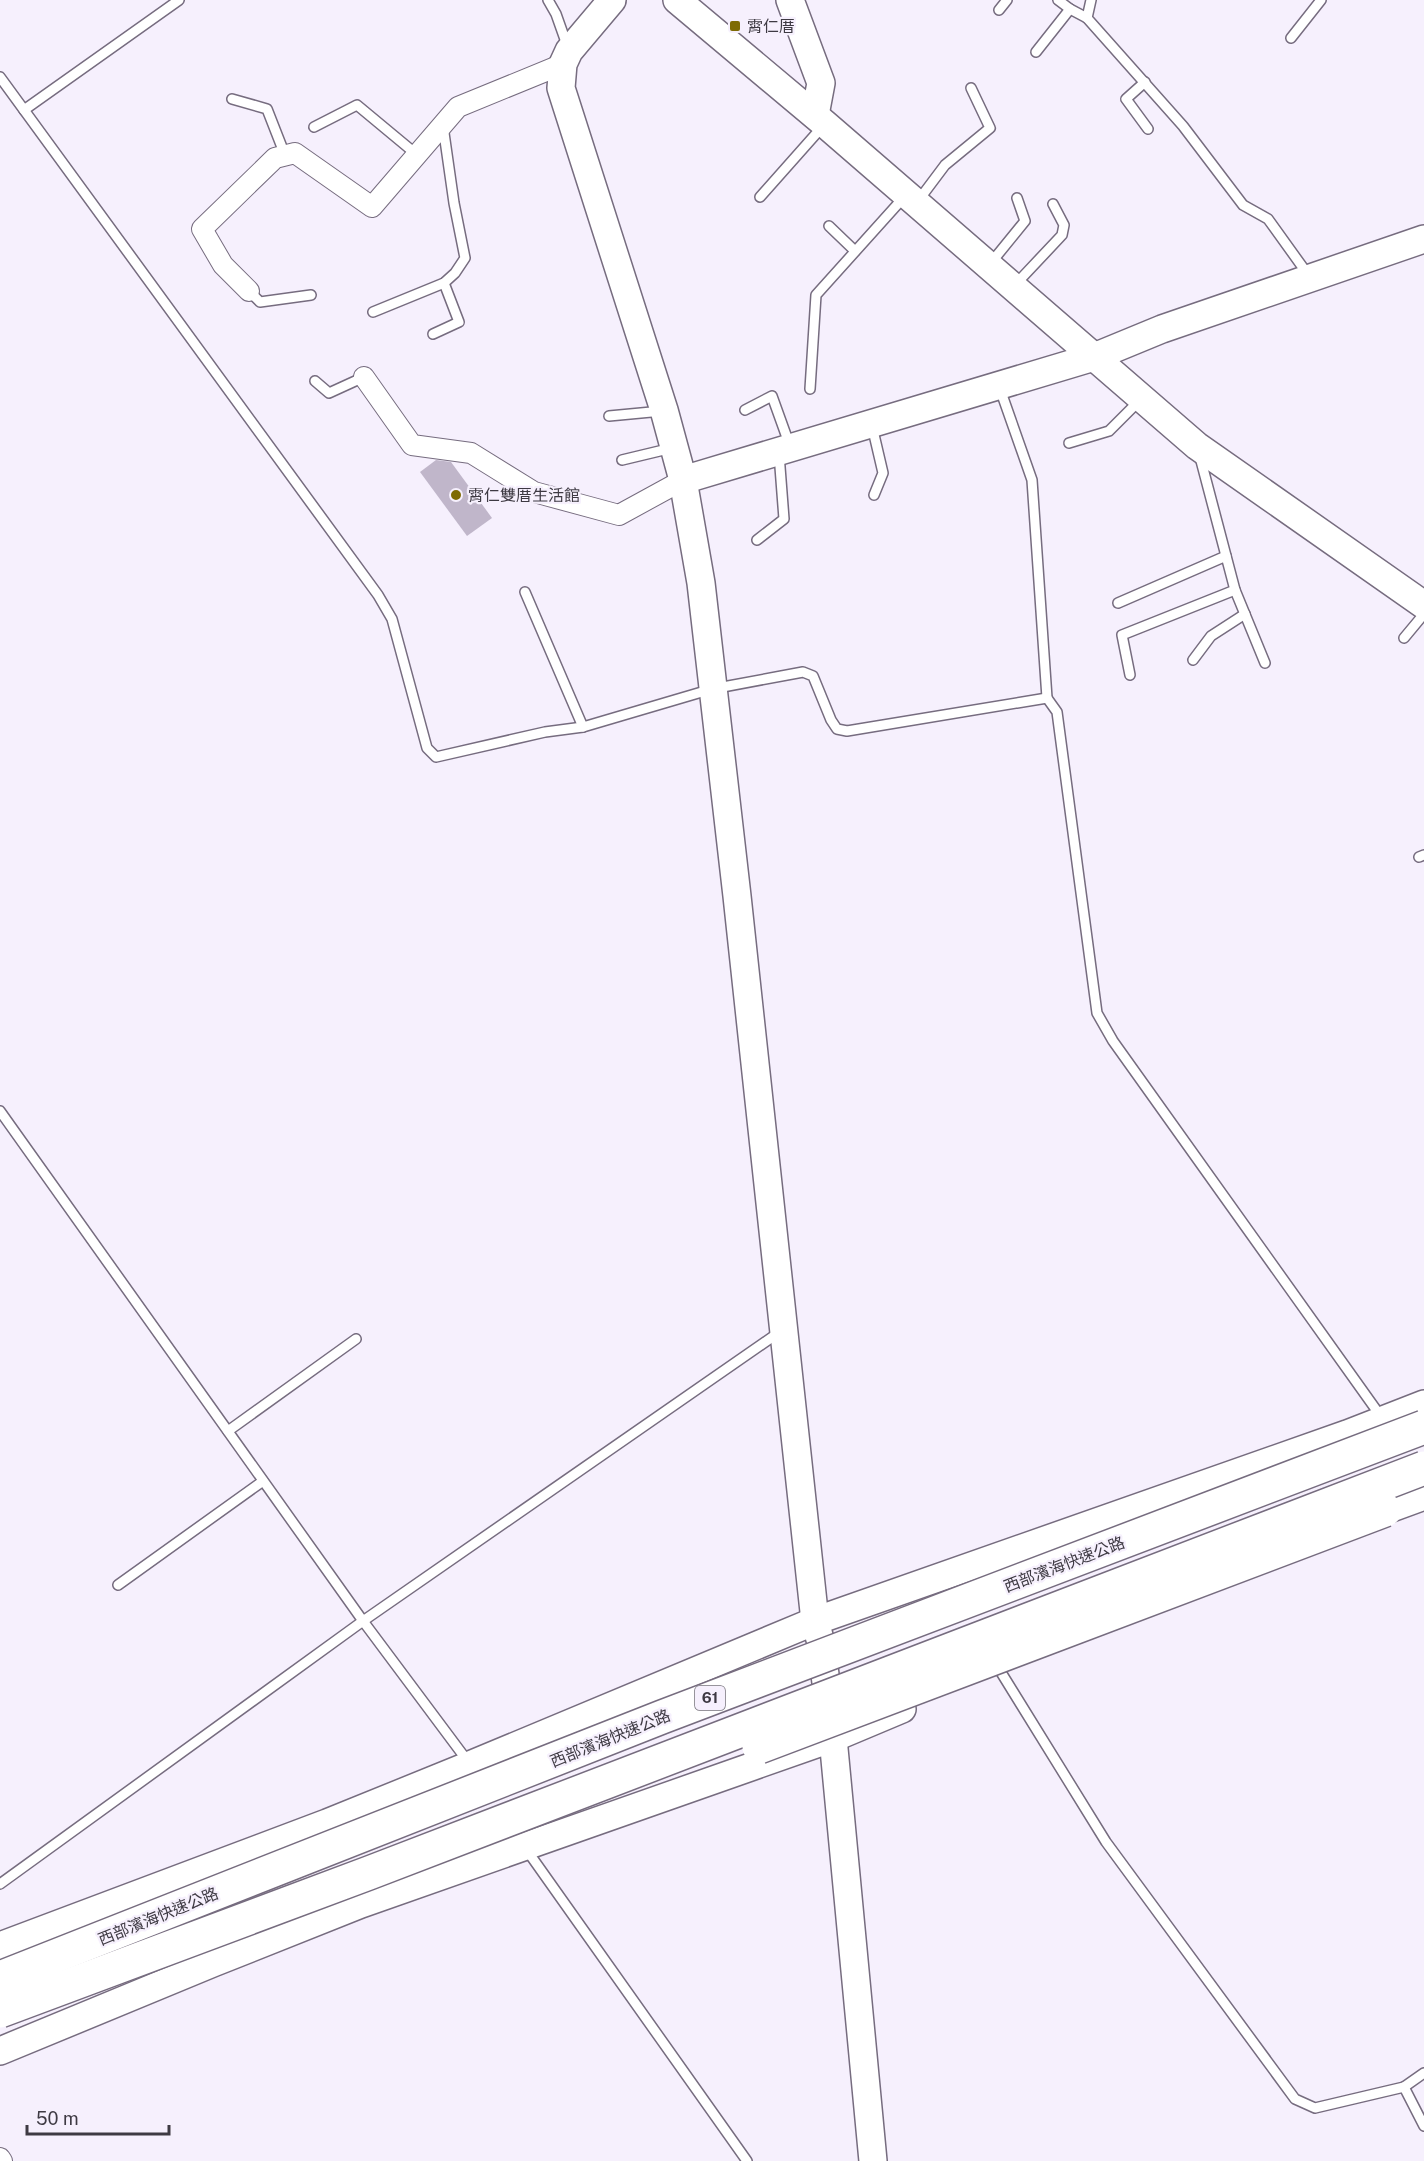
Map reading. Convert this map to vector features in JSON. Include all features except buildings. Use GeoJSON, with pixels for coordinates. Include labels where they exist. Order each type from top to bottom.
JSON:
{"type":"FeatureCollection","features":[{"type":"Feature","properties":{"kind":"highway","name":"西部濱海快速公路"},"geometry":{"type":"LineString","coordinates":[[0,1978],[673,1712],[1424,1427]]}},
{"type":"Feature","properties":{"kind":"highway"},"geometry":{"type":"LineString","coordinates":[[348,1841],[650,1700],[1347,1434]]}},
{"type":"Feature","properties":{"kind":"highway","name":"西部濱海快速公路"},"geometry":{"type":"LineString","coordinates":[[0,2011],[369,1873],[1424,1468]]}},
{"type":"Feature","properties":{"kind":"highway"},"geometry":{"type":"LineString","coordinates":[[369,1873],[679,1777],[1385,1510]]}},
{"type":"Feature","properties":{"kind":"main road"},"geometry":{"type":"LineString","coordinates":[[612,0],[566,57],[561,88],[664,410],[683,480],[700,583],[783,1329],[818,1632],[833,1738],[873,2161]]}},
{"type":"Feature","properties":{"kind":"main road"},"geometry":{"type":"LineString","coordinates":[[677,0],[820,120],[1197,446],[1424,605]]}},
{"type":"Feature","properties":{"kind":"main road"},"geometry":{"type":"LineString","coordinates":[[790,0],[821,83],[820,120]]}},
{"type":"Feature","properties":{"kind":"main road"},"geometry":{"type":"LineString","coordinates":[[683,480],[1094,357],[1162,329],[1424,239]]}},
{"type":"Feature","properties":{"kind":"main road"},"geometry":{"type":"LineString","coordinates":[[0,1946],[327,1823],[470,1765],[818,1632],[1424,1404]]}},
{"type":"Feature","properties":{"kind":"main road"},"geometry":{"type":"LineString","coordinates":[[148,1889],[195,1890],[818,1632],[1424,1416]]}},
{"type":"Feature","properties":{"kind":"main road"},"geometry":{"type":"LineString","coordinates":[[213,1963],[240,1934],[829,1706],[1359,1507],[1424,1468]]}},
{"type":"Feature","properties":{"kind":"main road"},"geometry":{"type":"LineString","coordinates":[[0,2051],[361,1904],[833,1738],[1385,1510],[1424,1496]]}},
{"type":"Feature","properties":{"kind":"street"},"geometry":{"type":"LineString","coordinates":[[249,291],[223,265],[202,229],[275,158],[296,153],[372,207],[458,107],[566,57]]}},
{"type":"Feature","properties":{"kind":"street"},"geometry":{"type":"LineString","coordinates":[[364,377],[412,445],[471,453],[534,492],[619,515],[683,480]]}},
{"type":"Feature","properties":{"kind":"lane"},"geometry":{"type":"LineString","coordinates":[[24,110],[178,0]]}},
{"type":"Feature","properties":{"kind":"lane"},"geometry":{"type":"LineString","coordinates":[[548,0],[556,14],[566,57]]}},
{"type":"Feature","properties":{"kind":"lane"},"geometry":{"type":"LineString","coordinates":[[999,10],[1007,0]]}},
{"type":"Feature","properties":{"kind":"lane"},"geometry":{"type":"LineString","coordinates":[[1058,0],[1087,18],[1183,126],[1243,205],[1268,219],[1310,278]]}},
{"type":"Feature","properties":{"kind":"lane"},"geometry":{"type":"LineString","coordinates":[[1087,18],[1090,0]]}},
{"type":"Feature","properties":{"kind":"lane"},"geometry":{"type":"LineString","coordinates":[[1291,38],[1321,0]]}},
{"type":"Feature","properties":{"kind":"lane"},"geometry":{"type":"LineString","coordinates":[[1036,52],[1070,9]]}},
{"type":"Feature","properties":{"kind":"lane"},"geometry":{"type":"LineString","coordinates":[[0,77],[378,595],[392,620],[427,748],[436,757],[545,732],[583,727],[712,689],[803,672],[813,676],[837,729],[847,731],[1047,698]]}},
{"type":"Feature","properties":{"kind":"lane"},"geometry":{"type":"LineString","coordinates":[[1144,82],[1126,99],[1148,129]]}},
{"type":"Feature","properties":{"kind":"lane"},"geometry":{"type":"LineString","coordinates":[[810,389],[816,295],[855,251],[945,165],[990,128],[971,88]]}},
{"type":"Feature","properties":{"kind":"lane"},"geometry":{"type":"LineString","coordinates":[[232,99],[267,109],[285,155]]}},
{"type":"Feature","properties":{"kind":"lane"},"geometry":{"type":"LineString","coordinates":[[314,127],[357,105],[416,154]]}},
{"type":"Feature","properties":{"kind":"lane"},"geometry":{"type":"LineString","coordinates":[[760,197],[820,120]]}},
{"type":"Feature","properties":{"kind":"lane"},"geometry":{"type":"LineString","coordinates":[[373,312],[444,283],[455,273],[465,258],[454,203],[443,123]]}},
{"type":"Feature","properties":{"kind":"lane"},"geometry":{"type":"LineString","coordinates":[[989,266],[1025,221],[1017,198]]}},
{"type":"Feature","properties":{"kind":"lane"},"geometry":{"type":"LineString","coordinates":[[1014,287],[1062,235],[1064,225],[1053,204]]}},
{"type":"Feature","properties":{"kind":"lane"},"geometry":{"type":"LineString","coordinates":[[829,226],[855,251]]}},
{"type":"Feature","properties":{"kind":"lane"},"geometry":{"type":"LineString","coordinates":[[433,334],[459,322],[444,283]]}},
{"type":"Feature","properties":{"kind":"lane"},"geometry":{"type":"LineString","coordinates":[[249,291],[260,302],[310,294]]}},
{"type":"Feature","properties":{"kind":"lane"},"geometry":{"type":"LineString","coordinates":[[315,381],[329,393],[364,377]]}},
{"type":"Feature","properties":{"kind":"lane"},"geometry":{"type":"LineString","coordinates":[[999,386],[1032,480],[1047,698],[1057,711],[1097,1013],[1113,1041],[1383,1420]]}},
{"type":"Feature","properties":{"kind":"lane"},"geometry":{"type":"LineString","coordinates":[[745,410],[772,396],[785,450],[784,519],[757,540]]}},
{"type":"Feature","properties":{"kind":"lane"},"geometry":{"type":"LineString","coordinates":[[1069,443],[1109,431],[1142,398]]}},
{"type":"Feature","properties":{"kind":"lane"},"geometry":{"type":"LineString","coordinates":[[609,416],[664,410]]}},
{"type":"Feature","properties":{"kind":"lane"},"geometry":{"type":"LineString","coordinates":[[871,424],[883,472],[874,495]]}},
{"type":"Feature","properties":{"kind":"lane"},"geometry":{"type":"LineString","coordinates":[[1197,446],[1235,590],[1265,663]]}},
{"type":"Feature","properties":{"kind":"lane"},"geometry":{"type":"LineString","coordinates":[[622,460],[674,448]]}},
{"type":"Feature","properties":{"kind":"lane"},"geometry":{"type":"LineString","coordinates":[[1119,603],[1226,556]]}},
{"type":"Feature","properties":{"kind":"lane"},"geometry":{"type":"LineString","coordinates":[[1130,675],[1122,635],[1235,590]]}},
{"type":"Feature","properties":{"kind":"lane"},"geometry":{"type":"LineString","coordinates":[[525,592],[583,727]]}},
{"type":"Feature","properties":{"kind":"lane"},"geometry":{"type":"LineString","coordinates":[[1193,660],[1211,636],[1245,614]]}},
{"type":"Feature","properties":{"kind":"lane"},"geometry":{"type":"LineString","coordinates":[[1404,638],[1424,614]]}},
{"type":"Feature","properties":{"kind":"lane"},"geometry":{"type":"LineString","coordinates":[[0,1111],[363,1621],[470,1765]]}},
{"type":"Feature","properties":{"kind":"lane"},"geometry":{"type":"LineString","coordinates":[[0,1884],[363,1621],[783,1329]]}},
{"type":"Feature","properties":{"kind":"lane"},"geometry":{"type":"LineString","coordinates":[[228,1431],[356,1339]]}},
{"type":"Feature","properties":{"kind":"lane"},"geometry":{"type":"LineString","coordinates":[[118,1585],[263,1481]]}},
{"type":"Feature","properties":{"kind":"lane"},"geometry":{"type":"LineString","coordinates":[[999,1669],[1106,1842],[1295,2099],[1315,2108],[1404,2087],[1424,2073]]}},
{"type":"Feature","properties":{"kind":"lane"},"geometry":{"type":"LineString","coordinates":[[525,1847],[747,2161]]}},
{"type":"Feature","properties":{"kind":"lane"},"geometry":{"type":"LineString","coordinates":[[1404,2087],[1424,2126]]}},
{"type":"Feature","properties":{"kind":"place","name":"霄仁厝"},"geometry":{"type":"Point","coordinates":[735,26]}},
{"type":"Feature","properties":{"kind":"place","name":"霄仁雙厝生活館"},"geometry":{"type":"Point","coordinates":[456,495]}}]}
